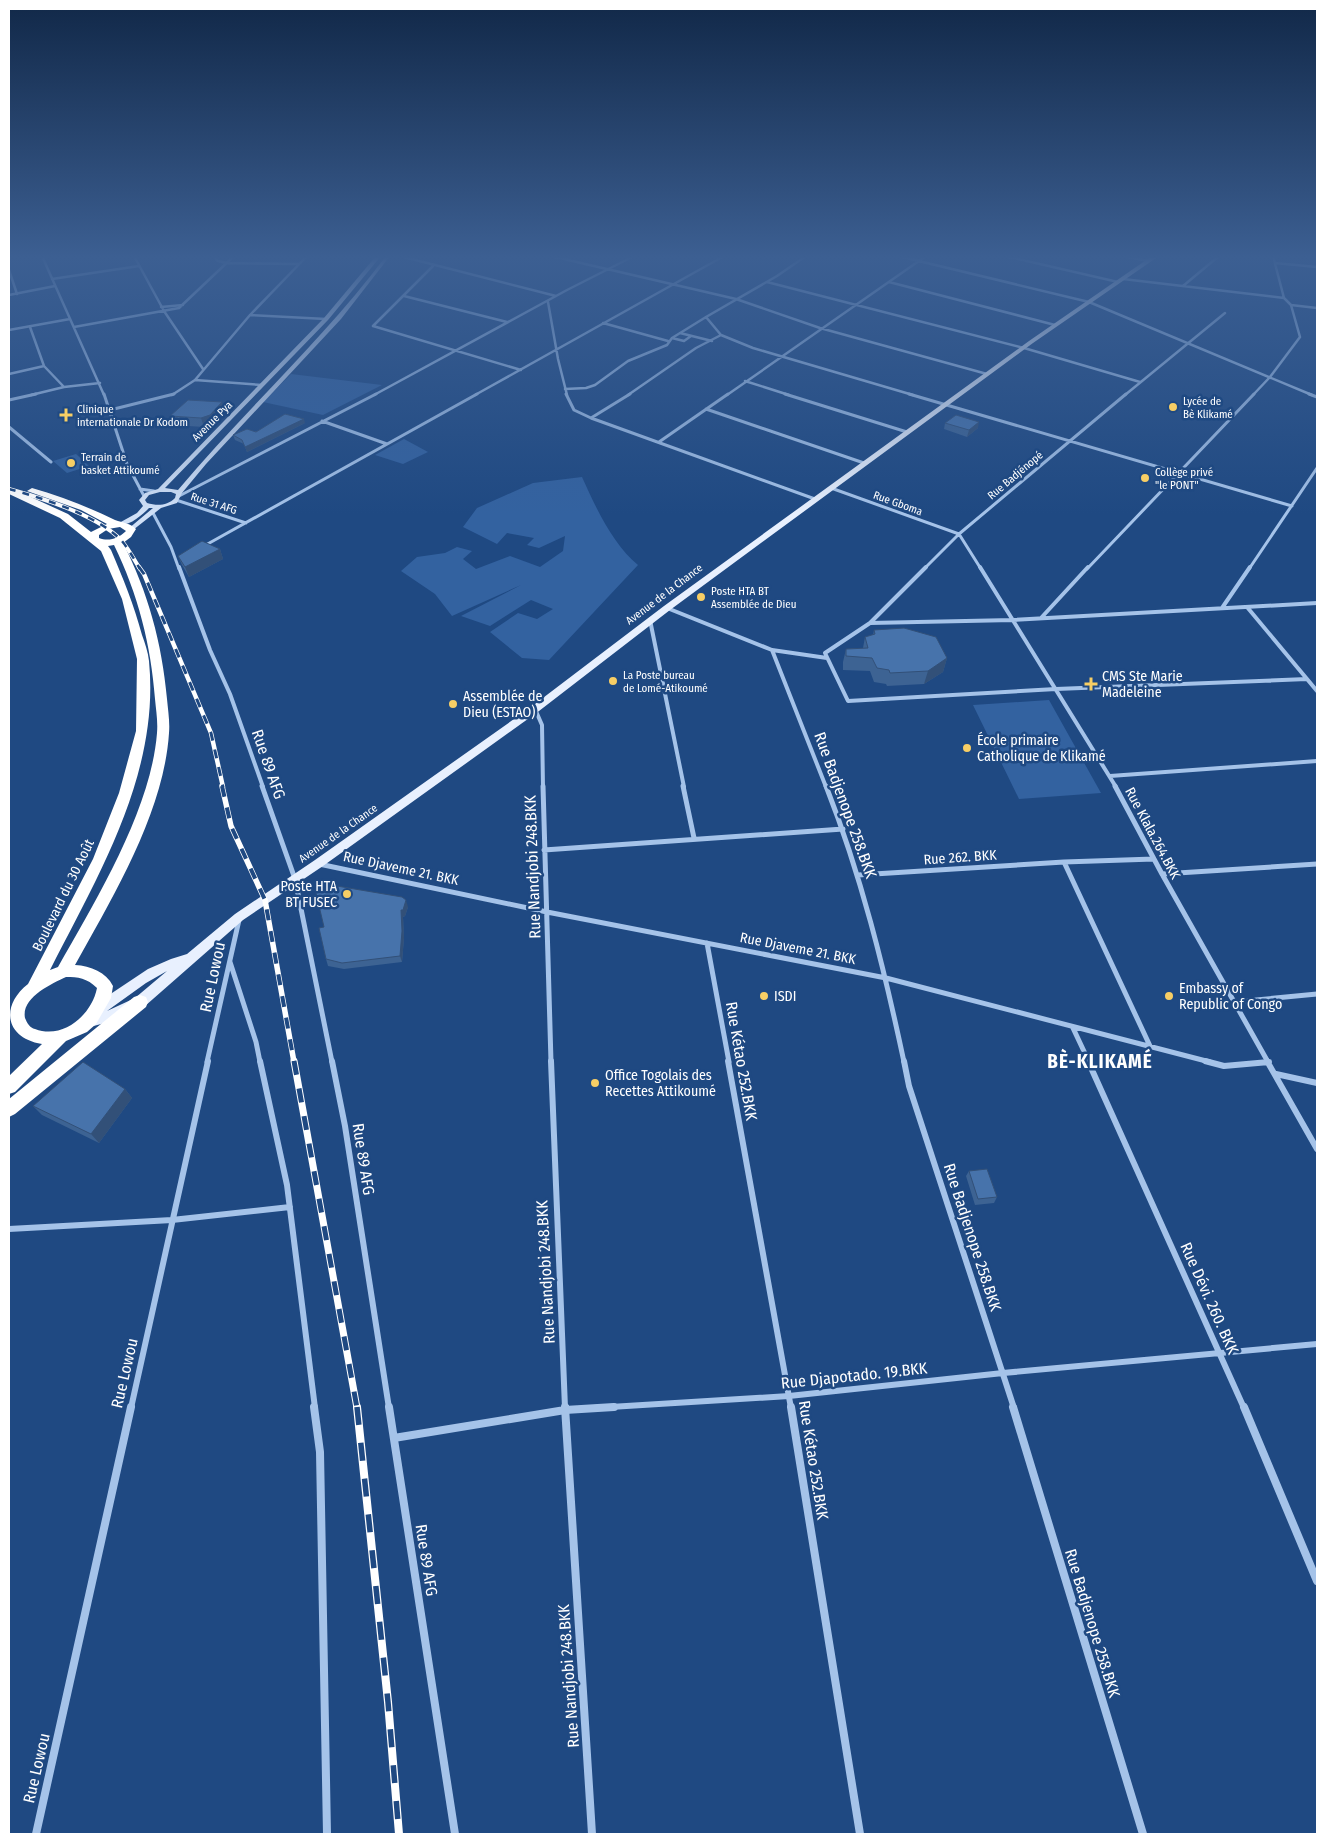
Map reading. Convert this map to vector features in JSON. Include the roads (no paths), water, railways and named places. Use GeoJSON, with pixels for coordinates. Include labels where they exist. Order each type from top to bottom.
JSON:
{"type":"FeatureCollection","features":[{"type":"Feature","properties":{"kind":"highway"},"geometry":{"type":"LineString","coordinates":[[9,481],[84,508],[122,526],[130,534],[117,541],[103,542],[94,539],[97,531],[122,526]]}},
{"type":"Feature","properties":{"kind":"highway","name":"Boulevard du 30 Août"},"geometry":{"type":"LineString","coordinates":[[9,490],[64,516],[106,550],[127,599],[143,659],[142,730],[126,793],[100,859],[34,987]]}},
{"type":"Feature","properties":{"kind":"highway"},"geometry":{"type":"LineString","coordinates":[[64,972],[97,910],[115,881],[140,821],[155,772],[163,733],[158,663],[152,634],[141,593],[117,541]]}},
{"type":"Feature","properties":{"kind":"highway"},"geometry":{"type":"LineString","coordinates":[[64,972],[90,973],[99,978],[105,986],[104,998],[95,1015],[76,1030],[61,1036],[46,1038],[32,1036],[13,1026],[21,1003],[34,987],[47,978],[64,972]]}},
{"type":"Feature","properties":{"kind":"highway"},"geometry":{"type":"LineString","coordinates":[[9,1109],[140,1002]]}},
{"type":"Feature","properties":{"kind":"highway"},"geometry":{"type":"LineString","coordinates":[[9,1087],[61,1036]]}},
{"type":"Feature","properties":{"kind":"main road","name":"Avenue Pya"},"geometry":{"type":"LineString","coordinates":[[144,496],[157,490],[304,342]]}},
{"type":"Feature","properties":{"kind":"main road","name":"Avenue Pya"},"geometry":{"type":"LineString","coordinates":[[178,497],[224,439],[316,342]]}},
{"type":"Feature","properties":{"kind":"main road","name":"Avenue de la Chance"},"geometry":{"type":"LineString","coordinates":[[95,1015],[112,1015],[140,1002],[239,917],[319,864],[535,709],[650,620],[1032,342]]}},
{"type":"Feature","properties":{"kind":"main road"},"geometry":{"type":"LineString","coordinates":[[122,526],[153,513],[160,506],[178,497],[172,490],[157,490]]}},
{"type":"Feature","properties":{"kind":"main road"},"geometry":{"type":"LineString","coordinates":[[144,496],[142,500],[147,506]]}},
{"type":"Feature","properties":{"kind":"main road"},"geometry":{"type":"LineString","coordinates":[[122,526],[147,506],[160,506]]}},
{"type":"Feature","properties":{"kind":"main road","name":"Avenue de la Chance"},"geometry":{"type":"LineString","coordinates":[[95,1015],[141,981],[177,961],[192,958]]}},
{"type":"Feature","properties":{"kind":"street"},"geometry":{"type":"LineString","coordinates":[[35,342],[44,366],[64,387]]}},
{"type":"Feature","properties":{"kind":"street"},"geometry":{"type":"LineString","coordinates":[[81,342],[100,383],[123,454],[144,496]]}},
{"type":"Feature","properties":{"kind":"street"},"geometry":{"type":"LineString","coordinates":[[185,342],[203,369]]}},
{"type":"Feature","properties":{"kind":"street"},"geometry":{"type":"LineString","coordinates":[[110,410],[170,396],[195,380],[226,342]]}},
{"type":"Feature","properties":{"kind":"street"},"geometry":{"type":"LineString","coordinates":[[430,342],[521,370]]}},
{"type":"Feature","properties":{"kind":"street"},"geometry":{"type":"LineString","coordinates":[[178,497],[472,342]]}},
{"type":"Feature","properties":{"kind":"street"},"geometry":{"type":"LineString","coordinates":[[555,342],[565,389],[573,409],[591,418],[815,499]]}},
{"type":"Feature","properties":{"kind":"street"},"geometry":{"type":"LineString","coordinates":[[203,547],[569,342]]}},
{"type":"Feature","properties":{"kind":"street"},"geometry":{"type":"LineString","coordinates":[[565,389],[586,388],[595,384],[628,361],[655,351],[667,345],[668,342]]}},
{"type":"Feature","properties":{"kind":"street"},"geometry":{"type":"LineString","coordinates":[[591,418],[649,382],[696,348],[710,342]]}},
{"type":"Feature","properties":{"kind":"street"},"geometry":{"type":"LineString","coordinates":[[735,342],[1292,506]]}},
{"type":"Feature","properties":{"kind":"street"},"geometry":{"type":"LineString","coordinates":[[659,442],[800,342]]}},
{"type":"Feature","properties":{"kind":"street"},"geometry":{"type":"LineString","coordinates":[[871,342],[987,374]]}},
{"type":"Feature","properties":{"kind":"street"},"geometry":{"type":"LineString","coordinates":[[1001,342],[1140,382]]}},
{"type":"Feature","properties":{"kind":"street"},"geometry":{"type":"LineString","coordinates":[[1041,618],[1177,472],[1270,377],[1297,342]]}},
{"type":"Feature","properties":{"kind":"street"},"geometry":{"type":"LineString","coordinates":[[1188,343],[1317,397]]}},
{"type":"Feature","properties":{"kind":"street","name":"Rue Badjénopé"},"geometry":{"type":"LineString","coordinates":[[827,658],[826,652],[870,623],[959,534],[1188,343]]}},
{"type":"Feature","properties":{"kind":"street"},"geometry":{"type":"LineString","coordinates":[[9,374],[44,366]]}},
{"type":"Feature","properties":{"kind":"street"},"geometry":{"type":"LineString","coordinates":[[195,380],[262,384]]}},
{"type":"Feature","properties":{"kind":"street"},"geometry":{"type":"LineString","coordinates":[[745,381],[907,432]]}},
{"type":"Feature","properties":{"kind":"street"},"geometry":{"type":"LineString","coordinates":[[9,400],[64,387],[100,383]]}},
{"type":"Feature","properties":{"kind":"street"},"geometry":{"type":"LineString","coordinates":[[706,409],[864,463]]}},
{"type":"Feature","properties":{"kind":"street"},"geometry":{"type":"LineString","coordinates":[[322,420],[387,444]]}},
{"type":"Feature","properties":{"kind":"street"},"geometry":{"type":"LineString","coordinates":[[9,427],[51,462]]}},
{"type":"Feature","properties":{"kind":"street"},"geometry":{"type":"LineString","coordinates":[[1222,608],[1317,468]]}},
{"type":"Feature","properties":{"kind":"street","name":"Rue Gboma"},"geometry":{"type":"LineString","coordinates":[[831,488],[959,534]]}},
{"type":"Feature","properties":{"kind":"street"},"geometry":{"type":"LineString","coordinates":[[140,489],[157,490]]}},
{"type":"Feature","properties":{"kind":"street","name":"Rue 31 AFG"},"geometry":{"type":"LineString","coordinates":[[178,497],[246,523]]}},
{"type":"Feature","properties":{"kind":"street","name":"Rue 89 AFG"},"geometry":{"type":"LineString","coordinates":[[153,513],[177,561],[210,650],[230,694],[294,879],[346,1126],[455,1834]]}},
{"type":"Feature","properties":{"kind":"street","name":"Rue Klala.264.BKK"},"geometry":{"type":"LineString","coordinates":[[959,534],[1110,776],[1162,874],[1317,1149]]}},
{"type":"Feature","properties":{"kind":"street"},"geometry":{"type":"LineString","coordinates":[[870,623],[1013,620],[1317,603]]}},
{"type":"Feature","properties":{"kind":"street"},"geometry":{"type":"LineString","coordinates":[[1247,607],[1317,691]]}},
{"type":"Feature","properties":{"kind":"street"},"geometry":{"type":"LineString","coordinates":[[667,608],[772,650],[827,658],[848,701],[1056,689],[1307,679]]}},
{"type":"Feature","properties":{"kind":"street"},"geometry":{"type":"LineString","coordinates":[[650,620],[694,838]]}},
{"type":"Feature","properties":{"kind":"street","name":"Rue Badjenope 258.BKK"},"geometry":{"type":"LineString","coordinates":[[772,650],[843,829],[858,875],[886,978],[909,1086],[1003,1373],[1143,1834]]}},
{"type":"Feature","properties":{"kind":"street","name":"Rue Nandjobi 248.BKK"},"geometry":{"type":"LineString","coordinates":[[535,709],[542,725],[544,850],[555,1184],[565,1410],[592,1834]]}},
{"type":"Feature","properties":{"kind":"street"},"geometry":{"type":"LineString","coordinates":[[1110,776],[1317,761]]}},
{"type":"Feature","properties":{"kind":"street"},"geometry":{"type":"LineString","coordinates":[[544,850],[843,829]]}},
{"type":"Feature","properties":{"kind":"street","name":"Rue 262. BKK"},"geometry":{"type":"LineString","coordinates":[[858,875],[1064,862],[1154,859]]}},
{"type":"Feature","properties":{"kind":"street"},"geometry":{"type":"LineString","coordinates":[[1064,862],[1150,1046]]}},
{"type":"Feature","properties":{"kind":"street","name":"Rue Djaveme 21. BKK"},"geometry":{"type":"LineString","coordinates":[[319,864],[547,912],[886,978],[1224,1066],[1269,1062]]}},
{"type":"Feature","properties":{"kind":"street"},"geometry":{"type":"LineString","coordinates":[[1162,874],[1317,864]]}},
{"type":"Feature","properties":{"kind":"street","name":"Rue Lowou"},"geometry":{"type":"LineString","coordinates":[[36,1834],[239,917]]}},
{"type":"Feature","properties":{"kind":"street","name":"Rue Kétao 252.BKK"},"geometry":{"type":"LineString","coordinates":[[707,943],[789,1396],[860,1834]]}},
{"type":"Feature","properties":{"kind":"street"},"geometry":{"type":"LineString","coordinates":[[230,962],[256,1042],[290,1207],[320,1452],[327,1834]]}},
{"type":"Feature","properties":{"kind":"street"},"geometry":{"type":"LineString","coordinates":[[1235,1002],[1317,994]]}},
{"type":"Feature","properties":{"kind":"street","name":"Rue Dévi. 260. BKK"},"geometry":{"type":"LineString","coordinates":[[1073,1028],[1221,1353],[1317,1581]]}},
{"type":"Feature","properties":{"kind":"street"},"geometry":{"type":"LineString","coordinates":[[1276,1074],[1317,1082]]}},
{"type":"Feature","properties":{"kind":"street"},"geometry":{"type":"LineString","coordinates":[[9,1229],[172,1220],[290,1207]]}},
{"type":"Feature","properties":{"kind":"street","name":"Rue Djapotado. 19.BKK"},"geometry":{"type":"LineString","coordinates":[[394,1438],[565,1410],[789,1396],[1003,1373],[1317,1344]]}},
{"type":"Feature","properties":{"kind":"railway"},"geometry":{"type":"LineString","coordinates":[[9,489],[53,502],[98,523],[121,540],[140,569]]}},
{"type":"Feature","properties":{"kind":"railway"},"geometry":{"type":"LineString","coordinates":[[139,567],[144,574],[211,733],[223,787]]}},
{"type":"Feature","properties":{"kind":"railway"},"geometry":{"type":"LineString","coordinates":[[222,786],[231,826],[265,900],[294,1062]]}},
{"type":"Feature","properties":{"kind":"railway"},"geometry":{"type":"LineString","coordinates":[[294,1061],[357,1408]]}},
{"type":"Feature","properties":{"kind":"railway"},"geometry":{"type":"LineString","coordinates":[[357,1407],[388,1702],[399,1834]]}},
{"type":"Feature","properties":{"kind":"place","name":"Lycée de Bè Klikamé"},"geometry":{"type":"Point","coordinates":[1173,407]}},
{"type":"Feature","properties":{"kind":"place","name":"Clinique internationale Dr Kodom"},"geometry":{"type":"Point","coordinates":[66,415]}},
{"type":"Feature","properties":{"kind":"place","name":"Terrain de basket Attikoumé"},"geometry":{"type":"Point","coordinates":[71,463]}},
{"type":"Feature","properties":{"kind":"place","name":"Collège privé \"le PONT\""},"geometry":{"type":"Point","coordinates":[1145,478]}},
{"type":"Feature","properties":{"kind":"place","name":"Poste HTA BT Assemblée de Dieu"},"geometry":{"type":"Point","coordinates":[701,597]}},
{"type":"Feature","properties":{"kind":"place","name":"La Poste bureau de Lomé-Atikoumé"},"geometry":{"type":"Point","coordinates":[613,681]}},
{"type":"Feature","properties":{"kind":"place","name":"CMS Ste Marie Madeleine"},"geometry":{"type":"Point","coordinates":[1091,684]}},
{"type":"Feature","properties":{"kind":"place","name":"Assemblée de Dieu (ESTAO)"},"geometry":{"type":"Point","coordinates":[453,704]}},
{"type":"Feature","properties":{"kind":"place","name":"École primaire Catholique de Klikamé"},"geometry":{"type":"Point","coordinates":[967,748]}},
{"type":"Feature","properties":{"kind":"place","name":"Poste HTA BT FUSEC"},"geometry":{"type":"Point","coordinates":[347,894]}},
{"type":"Feature","properties":{"kind":"place","name":"ISDI"},"geometry":{"type":"Point","coordinates":[764,996]}},
{"type":"Feature","properties":{"kind":"place","name":"Embassy of Republic of Congo"},"geometry":{"type":"Point","coordinates":[1169,996]}},
{"type":"Feature","properties":{"kind":"place","name":"Office Togolais des Recettes Attikoumé"},"geometry":{"type":"Point","coordinates":[595,1083]}},
{"type":"Feature","properties":{"kind":"district","name":"BÈ-KLIKAMÉ"},"geometry":{"type":"Point","coordinates":[1100,1061]}}]}
